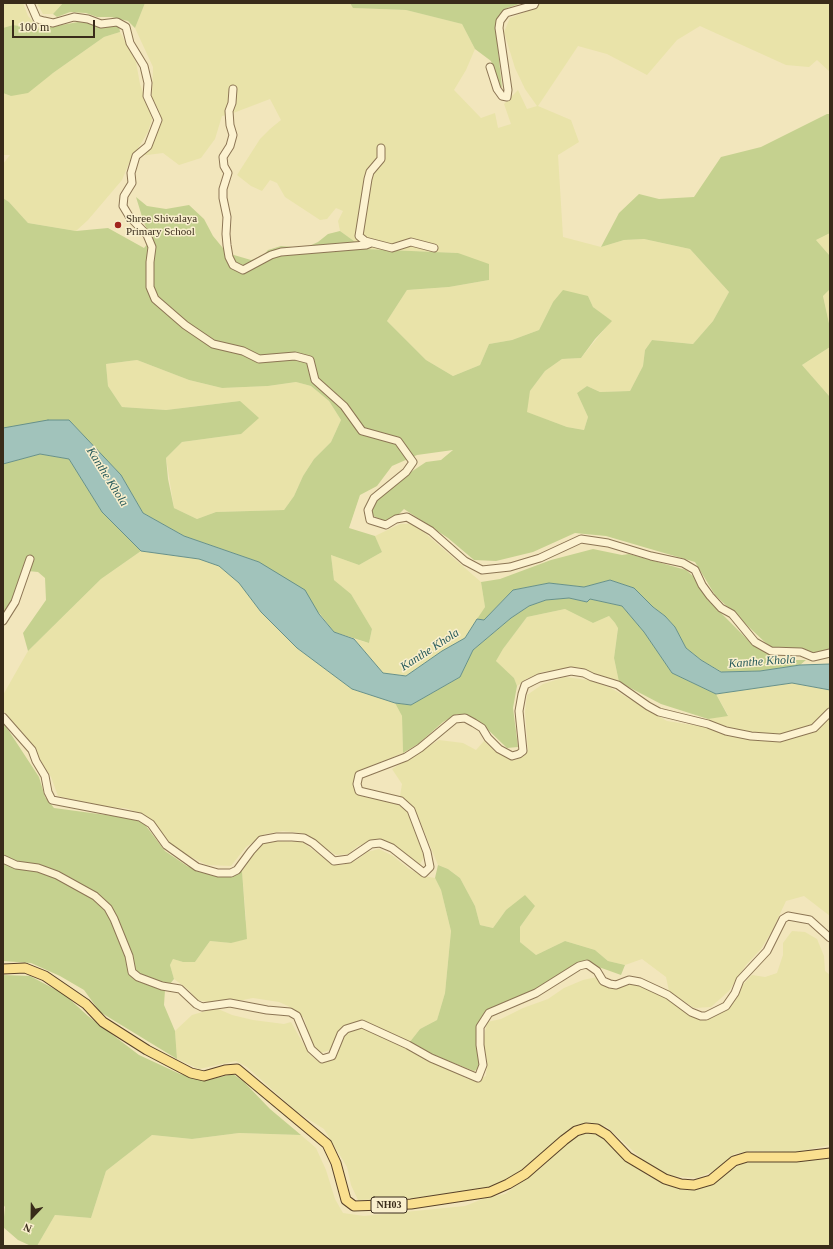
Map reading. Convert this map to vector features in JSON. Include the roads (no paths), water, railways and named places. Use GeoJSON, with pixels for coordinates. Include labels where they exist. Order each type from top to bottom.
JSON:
{"type":"FeatureCollection","features":[{"type":"Feature","properties":{"kind":"main road","name":"NH03"},"geometry":{"type":"LineString","coordinates":[[3,969],[26,968],[45,976],[86,1004],[103,1022],[147,1050],[190,1073],[204,1076],[225,1070],[237,1069],[327,1144],[336,1163],[346,1200],[354,1206],[412,1204],[490,1192],[525,1174],[576,1131],[586,1128],[597,1129],[607,1134],[628,1157],[665,1179],[681,1184],[694,1185],[711,1180],[734,1161],[747,1157],[796,1157],[830,1153]]}},
{"type":"Feature","properties":{"kind":"street"},"geometry":{"type":"LineString","coordinates":[[30,3],[37,19],[44,21],[53,23],[74,16],[101,24],[117,22],[126,26],[130,43],[144,66],[148,83],[147,96],[158,120],[150,135],[148,146],[136,156],[131,172],[132,183],[124,196],[123,206],[129,216],[147,235],[152,247],[150,262],[150,287],[155,298],[185,325],[213,344],[243,351],[259,358],[296,356],[310,360],[315,380],[344,406],[362,431],[398,441],[413,462],[406,472],[374,498],[368,510],[370,520],[386,525],[396,519],[407,517],[431,531],[465,561],[482,570],[510,567],[540,558],[581,539],[608,543],[651,556],[683,563],[695,570],[702,585],[710,596],[721,608],[732,614],[755,642],[771,651],[786,653],[801,652],[813,657],[830,653]]}},
{"type":"Feature","properties":{"kind":"street"},"geometry":{"type":"LineString","coordinates":[[490,67],[497,89],[502,96],[507,97],[508,90],[499,28],[500,21],[506,13],[534,5],[535,3]]}},
{"type":"Feature","properties":{"kind":"street"},"geometry":{"type":"LineString","coordinates":[[233,89],[232,103],[229,111],[230,125],[233,136],[230,146],[223,157],[224,166],[228,174],[223,190],[223,198],[228,217],[226,234],[227,245],[229,257],[233,265],[243,270],[271,255],[281,252],[360,246],[371,243]]}},
{"type":"Feature","properties":{"kind":"street"},"geometry":{"type":"LineString","coordinates":[[381,148],[381,159],[370,172],[368,179],[365,209],[359,230],[361,239],[392,248],[411,242],[434,248]]}},
{"type":"Feature","properties":{"kind":"street"},"geometry":{"type":"LineString","coordinates":[[3,621],[15,602],[30,559]]}},
{"type":"Feature","properties":{"kind":"street"},"geometry":{"type":"LineString","coordinates":[[3,717],[32,750],[36,761],[45,776],[48,792],[52,800],[140,817],[151,824],[166,845],[197,867],[218,873],[231,873],[238,870],[251,851],[262,840],[277,837],[292,837],[304,838],[313,843],[334,861],[349,859],[371,844],[380,843],[392,848],[424,873],[430,867],[429,860],[411,810],[401,801],[359,791],[357,784],[360,775],[406,756],[420,748],[454,719],[465,718],[482,728],[488,738],[499,749],[512,756],[519,754],[523,751],[519,718],[522,694],[525,685],[539,678],[571,671],[584,673],[618,685],[659,712],[708,724],[726,731],[751,736],[780,738],[814,728],[830,712]]}},
{"type":"Feature","properties":{"kind":"street"},"geometry":{"type":"LineString","coordinates":[[3,859],[16,865],[38,868],[57,875],[95,896],[108,908],[114,919],[129,956],[132,972],[138,977],[150,982],[180,988],[196,1004],[202,1007],[230,1003],[267,1010],[290,1012],[297,1016],[311,1049],[322,1059],[332,1056],[341,1034],[346,1029],[362,1024],[408,1044],[431,1058],[478,1078],[484,1065],[480,1045],[480,1027],[489,1012],[536,993],[579,966],[587,964],[597,971],[602,981],[610,984],[616,985],[629,980],[640,982],[668,995],[692,1012],[701,1016],[706,1016],[726,1006],[735,993],[740,980],[772,944],[783,919],[788,916],[810,920],[830,938]]}},
{"type":"Feature","properties":{"kind":"water","name":"Kanthe Khola"},"geometry":{"type":"Polygon","coordinates":[[[48,420],[69,420],[121,475],[143,513],[184,536],[259,562],[305,590],[319,614],[334,632],[354,639],[383,673],[406,676],[442,651],[465,638],[477,619],[484,620],[513,590],[549,583],[584,587],[610,580],[634,588],[675,627],[686,648],[701,660],[721,672],[760,671],[800,665],[830,664],[830,690],[792,683],[716,694],[672,673],[644,632],[622,606],[590,599],[587,602],[569,598],[546,600],[529,606],[511,618],[473,650],[460,677],[411,705],[395,703],[352,689],[297,648],[261,612],[239,583],[219,566],[199,559],[141,551],[102,512],[69,459],[40,454],[3,464],[3,428],[48,420]]]}},
{"type":"Feature","properties":{"kind":"place","name":"Shree Shivalaya Primary School"},"geometry":{"type":"Point","coordinates":[118,225]}}]}
